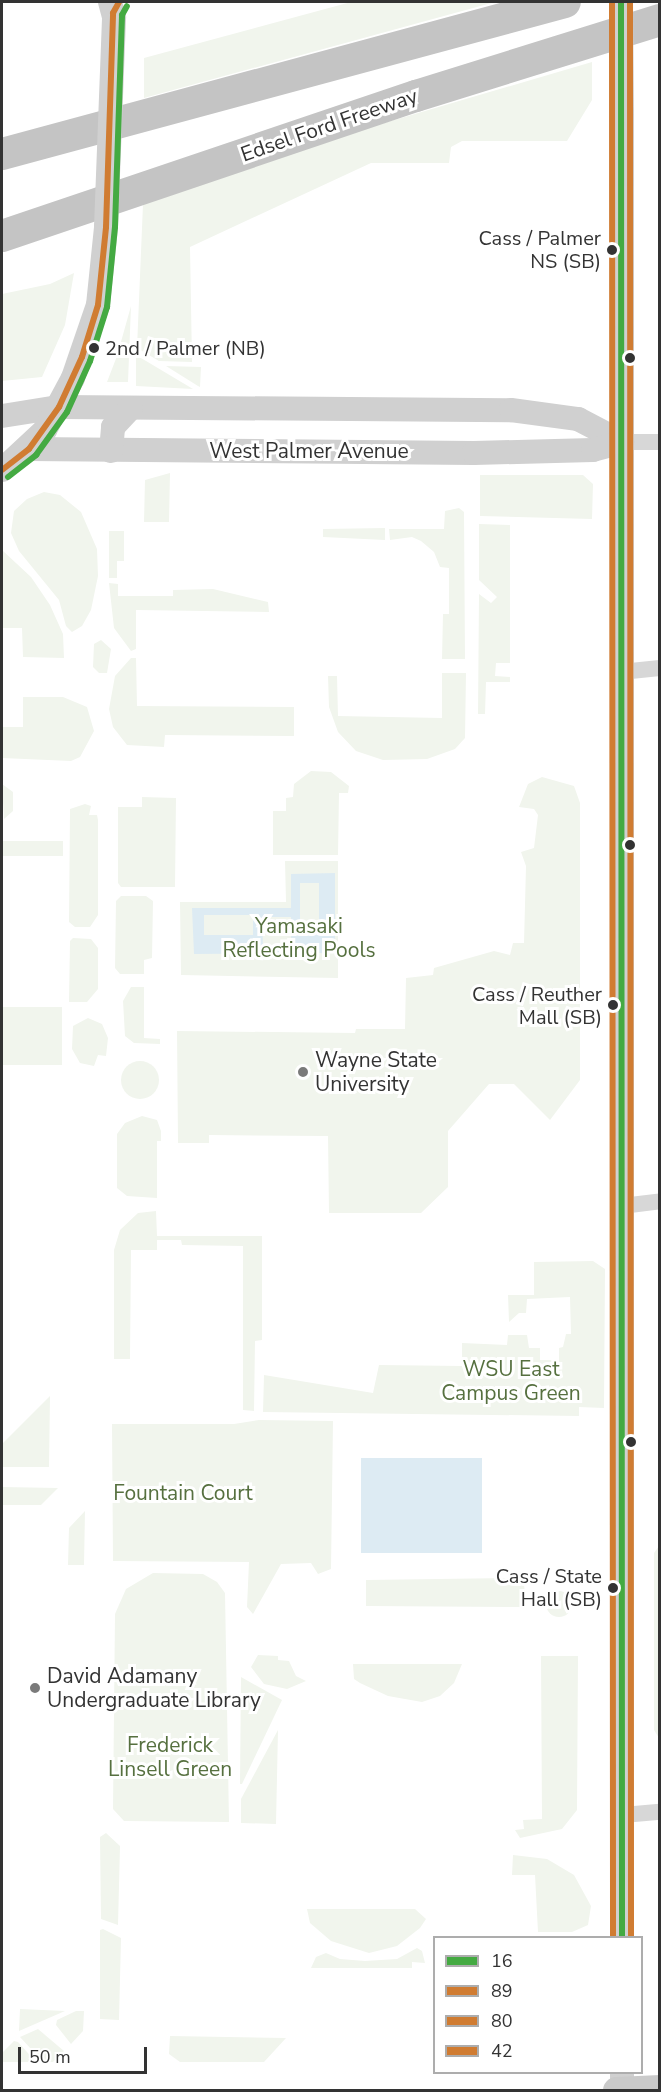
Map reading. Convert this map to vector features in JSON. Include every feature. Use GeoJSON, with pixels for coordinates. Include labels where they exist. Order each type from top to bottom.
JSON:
{"type":"FeatureCollection","features":[{"type":"Feature","properties":{"kind":"highway"},"geometry":{"type":"LineString","coordinates":[[11,150],[565,2]]}},
{"type":"Feature","properties":{"kind":"highway","name":"Edsel Ford Freeway"},"geometry":{"type":"LineString","coordinates":[[2,236],[416,96],[660,20]]}},
{"type":"Feature","properties":{"kind":"main road"},"geometry":{"type":"LineString","coordinates":[[616,2091],[660,2088]]}},
{"type":"Feature","properties":{"kind":"street"},"geometry":{"type":"LineString","coordinates":[[621,2],[622,1936]]}},
{"type":"Feature","properties":{"kind":"street"},"geometry":{"type":"LineString","coordinates":[[2,470],[29,448],[59,407],[82,357],[98,305],[106,227],[114,8]]}},
{"type":"Feature","properties":{"kind":"street","name":"West Palmer Avenue"},"geometry":{"type":"LineString","coordinates":[[2,416],[59,407],[230,410],[511,410],[578,419],[622,442]]}},
{"type":"Feature","properties":{"kind":"street"},"geometry":{"type":"LineString","coordinates":[[111,451],[113,427],[131,408]]}},
{"type":"Feature","properties":{"kind":"street"},"geometry":{"type":"LineString","coordinates":[[228,451],[230,410]]}},
{"type":"Feature","properties":{"kind":"street"},"geometry":{"type":"LineString","coordinates":[[505,452],[524,444],[532,431],[526,418],[511,410]]}},
{"type":"Feature","properties":{"kind":"street","name":"West Palmer Avenue"},"geometry":{"type":"LineString","coordinates":[[29,448],[111,451],[505,452],[593,450],[622,442],[660,442]]}},
{"type":"Feature","properties":{"kind":"street"},"geometry":{"type":"LineString","coordinates":[[621,672],[660,668]]}},
{"type":"Feature","properties":{"kind":"street"},"geometry":{"type":"LineString","coordinates":[[622,1206],[660,1202]]}},
{"type":"Feature","properties":{"kind":"street"},"geometry":{"type":"LineString","coordinates":[[623,1815],[660,1812]]}},
{"type":"Feature","properties":{"kind":"street"},"geometry":{"type":"LineString","coordinates":[[622,2074],[622,2090]]}},
{"type":"Feature","properties":{"kind":"green space"},"geometry":{"type":"Polygon","coordinates":[[[351,2],[495,2],[144,98],[144,58],[351,2]]]}},
{"type":"Feature","properties":{"kind":"green space"},"geometry":{"type":"Polygon","coordinates":[[[592,62],[592,100],[567,141],[462,141],[451,147],[449,163],[371,163],[190,247],[192,362],[159,361],[137,348],[143,204],[374,126],[592,62]]]}},
{"type":"Feature","properties":{"kind":"green space"},"geometry":{"type":"Polygon","coordinates":[[[74,273],[65,325],[42,377],[2,381],[2,294],[50,284],[74,273]]]}},
{"type":"Feature","properties":{"kind":"green space"},"geometry":{"type":"Polygon","coordinates":[[[131,306],[128,382],[107,382],[117,356],[131,306]]]}},
{"type":"Feature","properties":{"kind":"green space"},"geometry":{"type":"Polygon","coordinates":[[[136,355],[193,389],[136,386],[136,355]]]}},
{"type":"Feature","properties":{"kind":"green space"},"geometry":{"type":"Polygon","coordinates":[[[166,366],[201,367],[200,387],[198,386],[166,366]]]}},
{"type":"Feature","properties":{"kind":"green space"},"geometry":{"type":"Polygon","coordinates":[[[170,473],[169,522],[144,522],[145,480],[170,473]]]}},
{"type":"Feature","properties":{"kind":"green space"},"geometry":{"type":"Polygon","coordinates":[[[480,475],[583,475],[593,484],[592,519],[480,516],[480,475]]]}},
{"type":"Feature","properties":{"kind":"green space"},"geometry":{"type":"Polygon","coordinates":[[[44,492],[60,495],[81,512],[97,549],[98,576],[91,610],[82,626],[72,632],[66,626],[59,600],[19,551],[11,533],[14,511],[27,499],[44,492]]]}},
{"type":"Feature","properties":{"kind":"green space"},"geometry":{"type":"Polygon","coordinates":[[[459,508],[464,512],[465,659],[442,659],[443,614],[449,614],[449,568],[440,567],[434,552],[421,541],[412,537],[390,540],[389,529],[444,529],[445,511],[459,508]]]}},
{"type":"Feature","properties":{"kind":"green space"},"geometry":{"type":"Polygon","coordinates":[[[479,524],[510,525],[510,663],[496,663],[495,676],[510,677],[510,682],[486,682],[485,714],[478,714],[479,594],[491,603],[497,597],[479,580],[479,524]]]}},
{"type":"Feature","properties":{"kind":"green space"},"geometry":{"type":"Polygon","coordinates":[[[385,528],[385,540],[323,537],[323,529],[385,528]]]}},
{"type":"Feature","properties":{"kind":"green space"},"geometry":{"type":"Polygon","coordinates":[[[109,531],[124,531],[124,561],[117,561],[117,578],[109,578],[109,531]]]}},
{"type":"Feature","properties":{"kind":"green space"},"geometry":{"type":"Polygon","coordinates":[[[2,550],[31,577],[50,605],[63,634],[64,658],[23,657],[22,628],[2,628],[2,550]]]}},
{"type":"Feature","properties":{"kind":"green space"},"geometry":{"type":"Polygon","coordinates":[[[109,583],[118,584],[118,596],[173,596],[173,590],[213,589],[268,602],[269,612],[136,610],[136,649],[131,651],[114,628],[109,583]]]}},
{"type":"Feature","properties":{"kind":"green space"},"geometry":{"type":"Polygon","coordinates":[[[101,640],[111,649],[107,673],[99,673],[93,667],[94,644],[101,640]]]}},
{"type":"Feature","properties":{"kind":"green space"},"geometry":{"type":"Polygon","coordinates":[[[131,658],[136,658],[137,706],[294,707],[294,736],[165,735],[164,747],[127,745],[113,727],[109,709],[115,676],[131,658]]]}},
{"type":"Feature","properties":{"kind":"green space"},"geometry":{"type":"Polygon","coordinates":[[[442,673],[466,673],[465,738],[455,749],[427,759],[383,760],[356,751],[338,732],[329,707],[328,676],[337,676],[338,716],[442,718],[442,673]]]}},
{"type":"Feature","properties":{"kind":"green space"},"geometry":{"type":"Polygon","coordinates":[[[23,697],[63,697],[87,707],[94,731],[80,757],[71,761],[2,758],[2,727],[23,727],[23,697]]]}},
{"type":"Feature","properties":{"kind":"green space"},"geometry":{"type":"Polygon","coordinates":[[[311,771],[331,772],[349,786],[348,793],[339,793],[338,855],[273,855],[273,811],[286,811],[286,798],[293,797],[294,784],[311,771]]]}},
{"type":"Feature","properties":{"kind":"green space"},"geometry":{"type":"Polygon","coordinates":[[[542,777],[574,786],[580,803],[580,1080],[550,1120],[514,1084],[489,1084],[448,1131],[448,1187],[421,1213],[329,1213],[328,1136],[209,1135],[209,1143],[178,1143],[177,1031],[355,1033],[356,1029],[405,1029],[406,978],[433,975],[434,968],[494,951],[510,955],[513,943],[524,943],[526,866],[521,852],[534,848],[538,815],[534,809],[519,807],[528,784],[542,777]]]}},
{"type":"Feature","properties":{"kind":"green space"},"geometry":{"type":"Polygon","coordinates":[[[2,784],[13,792],[13,811],[4,819],[2,784]]]}},
{"type":"Feature","properties":{"kind":"green space"},"geometry":{"type":"Polygon","coordinates":[[[142,797],[176,798],[175,887],[121,887],[118,883],[118,807],[142,807],[142,797]]]}},
{"type":"Feature","properties":{"kind":"green space"},"geometry":{"type":"Polygon","coordinates":[[[85,804],[91,806],[89,815],[97,815],[98,820],[98,915],[90,927],[75,927],[69,922],[70,809],[85,804]]]}},
{"type":"Feature","properties":{"kind":"green space"},"geometry":{"type":"Polygon","coordinates":[[[2,841],[63,841],[63,856],[2,856],[2,841]]]}},
{"type":"Feature","properties":{"kind":"green space","name":"Yamasaki Reflecting Pools"},"geometry":{"type":"Polygon","coordinates":[[[285,861],[338,861],[338,978],[181,975],[180,902],[286,902],[285,861]]]}},
{"type":"Feature","properties":{"kind":"green space"},"geometry":{"type":"Polygon","coordinates":[[[121,896],[146,896],[153,901],[152,958],[144,960],[144,974],[120,974],[115,968],[116,901],[121,896]]]}},
{"type":"Feature","properties":{"kind":"green space"},"geometry":{"type":"Polygon","coordinates":[[[73,938],[91,939],[98,948],[98,989],[87,1002],[69,1002],[70,941],[73,938]]]}},
{"type":"Feature","properties":{"kind":"green space"},"geometry":{"type":"Polygon","coordinates":[[[131,987],[144,987],[144,1038],[160,1039],[160,1044],[134,1043],[125,1036],[123,1001],[131,987]]]}},
{"type":"Feature","properties":{"kind":"green space"},"geometry":{"type":"Polygon","coordinates":[[[2,1007],[62,1007],[62,1065],[2,1065],[2,1007]]]}},
{"type":"Feature","properties":{"kind":"green space"},"geometry":{"type":"Polygon","coordinates":[[[88,1018],[102,1024],[108,1038],[106,1056],[98,1055],[94,1066],[80,1063],[72,1049],[73,1026],[88,1018]]]}},
{"type":"Feature","properties":{"kind":"green space"},"geometry":{"type":"Polygon","coordinates":[[[140,1061],[154,1066],[159,1080],[154,1094],[140,1099],[126,1094],[121,1080],[126,1066],[140,1061]]]}},
{"type":"Feature","properties":{"kind":"green space"},"geometry":{"type":"Polygon","coordinates":[[[142,1116],[157,1120],[161,1131],[161,1141],[157,1141],[157,1198],[127,1196],[117,1188],[117,1134],[125,1123],[142,1116]]]}},
{"type":"Feature","properties":{"kind":"green space"},"geometry":{"type":"Polygon","coordinates":[[[156,1211],[157,1236],[262,1236],[262,1340],[255,1341],[254,1411],[243,1410],[243,1246],[182,1245],[181,1240],[157,1240],[157,1250],[131,1250],[130,1359],[114,1359],[114,1250],[120,1230],[138,1213],[156,1211]]]}},
{"type":"Feature","properties":{"kind":"green space","name":"WSU East Campus Green"},"geometry":{"type":"Polygon","coordinates":[[[593,1261],[605,1269],[604,1408],[579,1407],[579,1416],[263,1412],[264,1375],[373,1393],[379,1365],[462,1366],[462,1343],[507,1345],[508,1335],[527,1335],[529,1348],[540,1348],[540,1360],[559,1360],[559,1348],[563,1347],[566,1334],[571,1334],[570,1297],[527,1299],[526,1313],[519,1313],[509,1322],[508,1295],[534,1295],[534,1262],[593,1261]]]}},
{"type":"Feature","properties":{"kind":"green space"},"geometry":{"type":"Polygon","coordinates":[[[50,1396],[49,1467],[2,1467],[2,1444],[50,1396]]]}},
{"type":"Feature","properties":{"kind":"green space","name":"Fountain Court"},"geometry":{"type":"Polygon","coordinates":[[[259,1420],[333,1421],[331,1569],[318,1574],[311,1563],[281,1564],[253,1614],[247,1607],[249,1562],[113,1561],[112,1424],[234,1424],[259,1420]]]}},
{"type":"Feature","properties":{"kind":"green space"},"geometry":{"type":"Polygon","coordinates":[[[2,1487],[58,1488],[41,1505],[2,1505],[2,1487]]]}},
{"type":"Feature","properties":{"kind":"green space"},"geometry":{"type":"Polygon","coordinates":[[[85,1511],[84,1565],[68,1565],[69,1528],[85,1511]]]}},
{"type":"Feature","properties":{"kind":"green space"},"geometry":{"type":"Polygon","coordinates":[[[659,1546],[659,1738],[654,1730],[654,1553],[659,1546]]]}},
{"type":"Feature","properties":{"kind":"green space","name":"Frederick Linsell Green"},"geometry":{"type":"Polygon","coordinates":[[[153,1573],[203,1574],[217,1582],[225,1593],[229,1822],[124,1821],[113,1809],[115,1614],[126,1589],[153,1573]]]}},
{"type":"Feature","properties":{"kind":"green space"},"geometry":{"type":"Polygon","coordinates":[[[517,1578],[524,1584],[526,1607],[366,1606],[366,1580],[517,1578]]]}},
{"type":"Feature","properties":{"kind":"green space"},"geometry":{"type":"Polygon","coordinates":[[[559,1591],[568,1595],[572,1604],[568,1613],[559,1617],[550,1613],[546,1604],[550,1595],[559,1591]]]}},
{"type":"Feature","properties":{"kind":"green space"},"geometry":{"type":"Polygon","coordinates":[[[258,1655],[278,1656],[278,1660],[289,1661],[296,1676],[306,1681],[287,1689],[264,1684],[251,1667],[258,1655]]]}},
{"type":"Feature","properties":{"kind":"green space"},"geometry":{"type":"Polygon","coordinates":[[[541,1656],[578,1656],[577,1810],[562,1829],[520,1838],[515,1830],[524,1829],[523,1820],[542,1819],[541,1656]]]}},
{"type":"Feature","properties":{"kind":"green space"},"geometry":{"type":"Polygon","coordinates":[[[353,1664],[462,1664],[454,1683],[440,1696],[422,1702],[388,1696],[360,1683],[354,1679],[353,1664]]]}},
{"type":"Feature","properties":{"kind":"green space"},"geometry":{"type":"Polygon","coordinates":[[[241,1677],[282,1700],[240,1784],[241,1677]]]}},
{"type":"Feature","properties":{"kind":"green space"},"geometry":{"type":"Polygon","coordinates":[[[278,1730],[276,1824],[241,1823],[241,1799],[278,1730]]]}},
{"type":"Feature","properties":{"kind":"green space"},"geometry":{"type":"Polygon","coordinates":[[[106,1833],[120,1846],[118,1925],[101,1919],[100,1837],[106,1833]]]}},
{"type":"Feature","properties":{"kind":"green space"},"geometry":{"type":"Polygon","coordinates":[[[513,1855],[547,1859],[574,1875],[591,1906],[588,1925],[572,1932],[538,1932],[535,1875],[512,1875],[513,1855]]]}},
{"type":"Feature","properties":{"kind":"green space"},"geometry":{"type":"Polygon","coordinates":[[[307,1909],[415,1909],[426,1919],[420,1928],[397,1946],[369,1953],[331,1941],[310,1923],[307,1909]]]}},
{"type":"Feature","properties":{"kind":"green space"},"geometry":{"type":"Polygon","coordinates":[[[103,1929],[121,1938],[119,2020],[100,2019],[100,1930],[103,1929]]]}},
{"type":"Feature","properties":{"kind":"green space"},"geometry":{"type":"Polygon","coordinates":[[[417,1948],[422,1951],[425,1963],[412,1962],[412,1968],[311,1968],[316,1957],[326,1953],[340,1959],[365,1961],[397,1959],[417,1948]]]}},
{"type":"Feature","properties":{"kind":"green space"},"geometry":{"type":"Polygon","coordinates":[[[20,2009],[65,2011],[19,2031],[20,2009]]]}},
{"type":"Feature","properties":{"kind":"green space"},"geometry":{"type":"Polygon","coordinates":[[[76,2011],[84,2011],[83,2031],[71,2044],[56,2025],[57,2020],[76,2011]]]}},
{"type":"Feature","properties":{"kind":"green space"},"geometry":{"type":"Polygon","coordinates":[[[38,2029],[64,2051],[53,2062],[43,2062],[20,2037],[38,2029]]]}},
{"type":"Feature","properties":{"kind":"green space"},"geometry":{"type":"Polygon","coordinates":[[[170,2036],[286,2038],[264,2062],[180,2062],[169,2054],[170,2036]]]}},
{"type":"Feature","properties":{"kind":"green space"},"geometry":{"type":"Polygon","coordinates":[[[14,2041],[18,2042],[36,2062],[2,2062],[2,2053],[14,2041]]]}},
{"type":"Feature","properties":{"kind":"shaded area","name":"Yamasaki Reflecting Pools"},"geometry":{"type":"Polygon","coordinates":[[[335,873],[335,953],[194,954],[192,908],[291,908],[291,874],[335,873]],[[300,883],[300,926],[319,926],[319,883],[300,883]],[[204,915],[204,935],[253,935],[253,915],[204,915]],[[262,917],[263,946],[291,946],[291,917],[262,917]]]}},
{"type":"Feature","properties":{"kind":"shaded area"},"geometry":{"type":"Polygon","coordinates":[[[361,1458],[482,1458],[482,1553],[361,1553],[361,1458]]]}},
{"type":"Feature","properties":{"kind":"transit line","name":"42"},"geometry":{"type":"LineString","coordinates":[[2,470],[29,449],[59,407],[82,357],[98,305],[106,227],[113,13],[119,2]]}},
{"type":"Feature","properties":{"kind":"transit line","name":"89"},"geometry":{"type":"LineString","coordinates":[[612,2],[613,1936]]}},
{"type":"Feature","properties":{"kind":"transit line","name":"16"},"geometry":{"type":"LineString","coordinates":[[621,2],[622,1936]]}},
{"type":"Feature","properties":{"kind":"transit line","name":"80"},"geometry":{"type":"LineString","coordinates":[[630,2],[631,1936]]}},
{"type":"Feature","properties":{"kind":"transit line"},"geometry":{"type":"LineString","coordinates":[[8,477],[36,455],[67,412],[90,361],[107,307],[115,227],[122,15],[127,6]]}},
{"type":"Feature","properties":{"kind":"place","name":"Cass / Palmer NS (SB)"},"geometry":{"type":"Point","coordinates":[612,250]}},
{"type":"Feature","properties":{"kind":"place","name":"2nd / Palmer (NB)"},"geometry":{"type":"Point","coordinates":[94,348]}},
{"type":"Feature","properties":{"kind":"place","name":"Cass / Reuther Mall (SB)"},"geometry":{"type":"Point","coordinates":[613,1005]}},
{"type":"Feature","properties":{"kind":"place","name":"Wayne State University"},"geometry":{"type":"Point","coordinates":[303,1072]}},
{"type":"Feature","properties":{"kind":"place","name":"Cass / State Hall (SB)"},"geometry":{"type":"Point","coordinates":[613,1588]}},
{"type":"Feature","properties":{"kind":"place","name":"David Adamany Undergraduate Library"},"geometry":{"type":"Point","coordinates":[35,1688]}}]}
